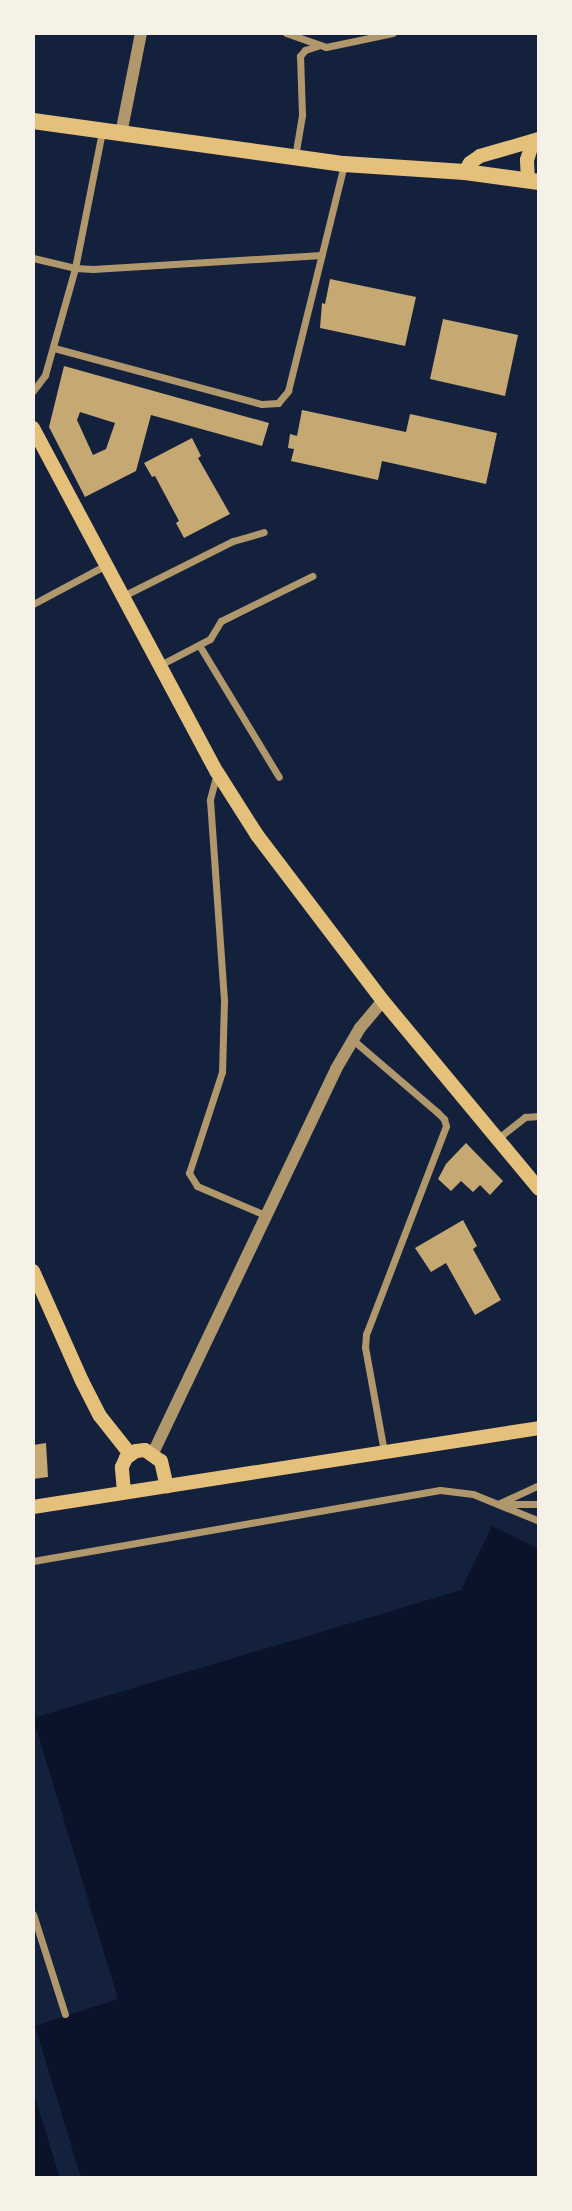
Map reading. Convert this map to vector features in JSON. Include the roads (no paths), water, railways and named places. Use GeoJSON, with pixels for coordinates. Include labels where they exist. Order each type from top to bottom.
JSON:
{"type":"FeatureCollection","features":[{"type":"Feature","properties":{"kind":"main road"},"geometry":{"type":"LineString","coordinates":[[33,121],[344,164],[465,172],[533,181],[526,164],[536,140]]}},
{"type":"Feature","properties":{"kind":"main road"},"geometry":{"type":"LineString","coordinates":[[465,172],[470,163],[480,156],[536,140]]}},
{"type":"Feature","properties":{"kind":"main road"},"geometry":{"type":"LineString","coordinates":[[33,428],[217,772],[257,835],[383,1001],[539,1189]]}},
{"type":"Feature","properties":{"kind":"main road"},"geometry":{"type":"LineString","coordinates":[[33,1270],[100,1416],[130,1454]]}},
{"type":"Feature","properties":{"kind":"main road"},"geometry":{"type":"LineString","coordinates":[[33,1507],[539,1429]]}},
{"type":"Feature","properties":{"kind":"main road"},"geometry":{"type":"LineString","coordinates":[[124,1492],[122,1467],[130,1454],[145,1450],[161,1461],[167,1486]]}},
{"type":"Feature","properties":{"kind":"street"},"geometry":{"type":"LineString","coordinates":[[121,134],[141,33]]}},
{"type":"Feature","properties":{"kind":"street"},"geometry":{"type":"LineString","coordinates":[[285,33],[317,46]]}},
{"type":"Feature","properties":{"kind":"street"},"geometry":{"type":"LineString","coordinates":[[295,157],[302,114],[300,56],[305,50],[317,46],[337,46],[393,33]]}},
{"type":"Feature","properties":{"kind":"street"},"geometry":{"type":"LineString","coordinates":[[33,391],[45,375],[54,348],[75,268],[102,131]]}},
{"type":"Feature","properties":{"kind":"street"},"geometry":{"type":"LineString","coordinates":[[54,348],[262,404],[278,403],[288,391],[344,164]]}},
{"type":"Feature","properties":{"kind":"street"},"geometry":{"type":"LineString","coordinates":[[33,258],[75,268],[322,255]]}},
{"type":"Feature","properties":{"kind":"street"},"geometry":{"type":"LineString","coordinates":[[123,596],[233,541],[264,532]]}},
{"type":"Feature","properties":{"kind":"street"},"geometry":{"type":"LineString","coordinates":[[33,604],[106,565]]}},
{"type":"Feature","properties":{"kind":"street"},"geometry":{"type":"LineString","coordinates":[[160,666],[213,637],[221,621],[312,576]]}},
{"type":"Feature","properties":{"kind":"street"},"geometry":{"type":"LineString","coordinates":[[199,645],[279,777]]}},
{"type":"Feature","properties":{"kind":"street"},"geometry":{"type":"LineString","coordinates":[[217,772],[210,800],[224,1001],[222,1072],[189,1173],[197,1186],[265,1215]]}},
{"type":"Feature","properties":{"kind":"street"},"geometry":{"type":"LineString","coordinates":[[153,1454],[265,1215],[352,1040],[383,1001]]}},
{"type":"Feature","properties":{"kind":"street"},"geometry":{"type":"LineString","coordinates":[[352,1040],[437,1112],[444,1119],[446,1126],[366,1334],[384,1452]]}},
{"type":"Feature","properties":{"kind":"street"},"geometry":{"type":"LineString","coordinates":[[497,1139],[525,1117],[539,1116]]}},
{"type":"Feature","properties":{"kind":"street"},"geometry":{"type":"LineString","coordinates":[[498,1504],[539,1485]]}},
{"type":"Feature","properties":{"kind":"street"},"geometry":{"type":"LineString","coordinates":[[33,1561],[440,1490],[473,1494],[539,1521]]}},
{"type":"Feature","properties":{"kind":"street"},"geometry":{"type":"LineString","coordinates":[[498,1504],[539,1504]]}},
{"type":"Feature","properties":{"kind":"street"},"geometry":{"type":"LineString","coordinates":[[33,1914],[65,2014]]}},
{"type":"Feature","properties":{"kind":"water"},"geometry":{"type":"Polygon","coordinates":[[[492,1526],[539,1549],[539,2178],[81,2178],[35,2026],[118,1999],[33,1718],[461,1590],[492,1526]]]}},
{"type":"Feature","properties":{"kind":"water"},"geometry":{"type":"Polygon","coordinates":[[[33,2091],[60,2178],[33,2178],[33,2091]]]}}]}
